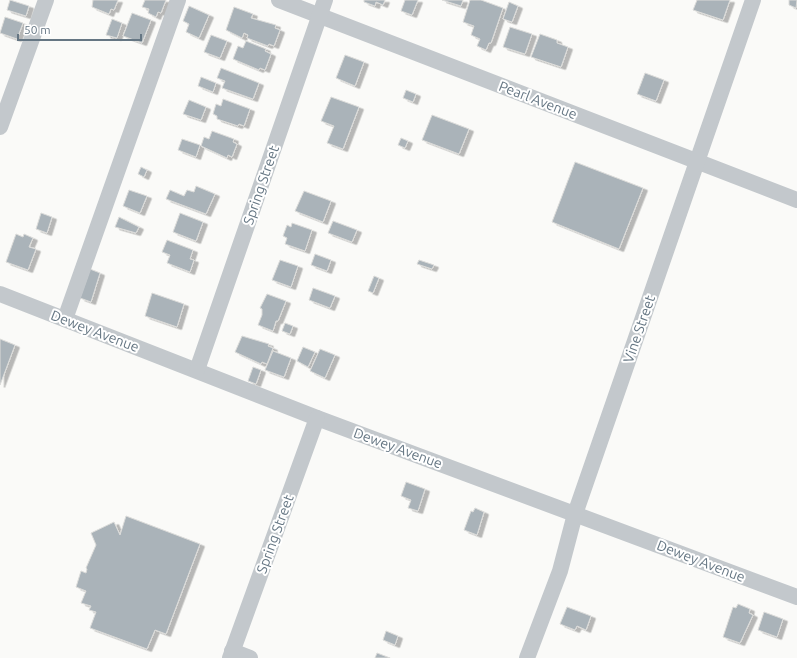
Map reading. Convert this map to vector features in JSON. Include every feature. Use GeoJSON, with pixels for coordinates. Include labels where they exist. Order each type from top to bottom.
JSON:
{"type":"FeatureCollection","features":[{"type":"Feature","properties":{"kind":"street"},"geometry":{"type":"LineString","coordinates":[[0,127],[46,0]]}},
{"type":"Feature","properties":{"kind":"street"},"geometry":{"type":"LineString","coordinates":[[65,319],[178,0]]}},
{"type":"Feature","properties":{"kind":"street","name":"Pearl Avenue"},"geometry":{"type":"LineString","coordinates":[[279,0],[797,200]]}},
{"type":"Feature","properties":{"kind":"street","name":"Spring Street"},"geometry":{"type":"LineString","coordinates":[[197,370],[325,0]]}},
{"type":"Feature","properties":{"kind":"street","name":"Vine Street"},"geometry":{"type":"LineString","coordinates":[[527,658],[560,571],[575,514],[753,0]]}},
{"type":"Feature","properties":{"kind":"street","name":"Dewey Avenue"},"geometry":{"type":"LineString","coordinates":[[0,294],[317,418],[797,597]]}},
{"type":"Feature","properties":{"kind":"street","name":"Spring Street"},"geometry":{"type":"LineString","coordinates":[[231,655],[317,418]]}},
{"type":"Feature","properties":{"kind":"street"},"geometry":{"type":"LineString","coordinates":[[231,655],[250,658]]}},
{"type":"Feature","properties":{"kind":"building"},"geometry":{"type":"Polygon","coordinates":[[[10,0],[29,6],[26,16],[7,10],[10,0]]]}},
{"type":"Feature","properties":{"kind":"building"},"geometry":{"type":"Polygon","coordinates":[[[93,0],[118,0],[114,10],[111,9],[109,14],[92,7],[93,0]]]}},
{"type":"Feature","properties":{"kind":"building"},"geometry":{"type":"Polygon","coordinates":[[[145,0],[166,0],[161,13],[158,12],[156,17],[148,13],[149,9],[142,7],[145,0]]]}},
{"type":"Feature","properties":{"kind":"building"},"geometry":{"type":"Polygon","coordinates":[[[364,0],[385,0],[383,5],[376,2],[375,6],[364,2],[364,0]]]}},
{"type":"Feature","properties":{"kind":"building"},"geometry":{"type":"Polygon","coordinates":[[[405,0],[418,0],[412,15],[401,11],[405,0]]]}},
{"type":"Feature","properties":{"kind":"building"},"geometry":{"type":"Polygon","coordinates":[[[442,0],[463,0],[461,6],[442,0]]]}},
{"type":"Feature","properties":{"kind":"building"},"geometry":{"type":"Polygon","coordinates":[[[470,0],[481,0],[503,8],[491,43],[489,43],[486,50],[477,46],[480,39],[471,35],[474,26],[463,22],[470,0]]]}},
{"type":"Feature","properties":{"kind":"building"},"geometry":{"type":"Polygon","coordinates":[[[697,0],[730,0],[723,20],[693,10],[697,0]]]}},
{"type":"Feature","properties":{"kind":"building"},"geometry":{"type":"Polygon","coordinates":[[[789,0],[797,0],[796,8],[789,5],[789,0]]]}},
{"type":"Feature","properties":{"kind":"building"},"geometry":{"type":"Polygon","coordinates":[[[509,2],[518,6],[512,22],[503,19],[509,2]]]}},
{"type":"Feature","properties":{"kind":"building"},"geometry":{"type":"Polygon","coordinates":[[[189,6],[209,15],[199,38],[186,32],[189,24],[183,21],[189,6]]]}},
{"type":"Feature","properties":{"kind":"building"},"geometry":{"type":"Polygon","coordinates":[[[234,7],[253,14],[251,18],[276,25],[275,28],[280,30],[274,46],[269,44],[268,46],[247,38],[248,35],[244,33],[242,38],[226,30],[234,7]]]}},
{"type":"Feature","properties":{"kind":"building"},"geometry":{"type":"Polygon","coordinates":[[[132,13],[151,20],[142,43],[123,36],[132,13]]]}},
{"type":"Feature","properties":{"kind":"building"},"geometry":{"type":"Polygon","coordinates":[[[5,17],[23,23],[17,39],[0,33],[5,17]]]}},
{"type":"Feature","properties":{"kind":"building"},"geometry":{"type":"Polygon","coordinates":[[[112,19],[122,23],[117,38],[106,35],[112,19]]]}},
{"type":"Feature","properties":{"kind":"building"},"geometry":{"type":"Polygon","coordinates":[[[510,27],[532,34],[525,54],[503,47],[510,27]]]}},
{"type":"Feature","properties":{"kind":"building"},"geometry":{"type":"Polygon","coordinates":[[[540,34],[557,40],[557,43],[568,47],[561,67],[531,57],[540,34]]]}},
{"type":"Feature","properties":{"kind":"building"},"geometry":{"type":"Polygon","coordinates":[[[211,35],[227,41],[220,58],[204,52],[211,35]]]}},
{"type":"Feature","properties":{"kind":"building"},"geometry":{"type":"Polygon","coordinates":[[[246,41],[266,49],[265,51],[271,54],[265,70],[260,68],[259,70],[233,59],[238,46],[243,48],[246,41]]]}},
{"type":"Feature","properties":{"kind":"building"},"geometry":{"type":"Polygon","coordinates":[[[345,55],[364,62],[355,86],[336,78],[345,55]]]}},
{"type":"Feature","properties":{"kind":"building"},"geometry":{"type":"Polygon","coordinates":[[[221,68],[259,83],[253,99],[222,88],[225,81],[217,78],[221,68]]]}},
{"type":"Feature","properties":{"kind":"building"},"geometry":{"type":"Polygon","coordinates":[[[645,73],[664,80],[656,101],[637,94],[645,73]]]}},
{"type":"Feature","properties":{"kind":"building"},"geometry":{"type":"Polygon","coordinates":[[[201,77],[216,83],[213,92],[198,86],[201,77]]]}},
{"type":"Feature","properties":{"kind":"building"},"geometry":{"type":"Polygon","coordinates":[[[406,90],[416,94],[413,102],[403,98],[406,90]]]}},
{"type":"Feature","properties":{"kind":"building"},"geometry":{"type":"Polygon","coordinates":[[[331,97],[359,107],[343,149],[327,143],[334,126],[321,121],[331,97]]]}},
{"type":"Feature","properties":{"kind":"building"},"geometry":{"type":"Polygon","coordinates":[[[223,99],[250,109],[244,126],[239,124],[238,126],[217,119],[217,116],[213,114],[216,104],[221,106],[223,99]]]}},
{"type":"Feature","properties":{"kind":"building"},"geometry":{"type":"Polygon","coordinates":[[[189,100],[206,107],[201,120],[183,114],[189,100]]]}},
{"type":"Feature","properties":{"kind":"building"},"geometry":{"type":"Polygon","coordinates":[[[432,115],[469,129],[459,154],[422,140],[432,115]]]}},
{"type":"Feature","properties":{"kind":"building"},"geometry":{"type":"Polygon","coordinates":[[[212,131],[234,139],[233,142],[237,144],[232,157],[228,155],[227,158],[201,146],[204,137],[209,139],[212,131]]]}},
{"type":"Feature","properties":{"kind":"building"},"geometry":{"type":"Polygon","coordinates":[[[401,138],[408,141],[405,148],[398,145],[401,138]]]}},
{"type":"Feature","properties":{"kind":"building"},"geometry":{"type":"Polygon","coordinates":[[[182,139],[200,145],[196,157],[178,150],[182,139]]]}},
{"type":"Feature","properties":{"kind":"building"},"geometry":{"type":"Polygon","coordinates":[[[575,162],[643,188],[619,249],[552,222],[575,162]]]}},
{"type":"Feature","properties":{"kind":"building"},"geometry":{"type":"Polygon","coordinates":[[[141,167],[147,170],[144,177],[138,174],[141,167]]]}},
{"type":"Feature","properties":{"kind":"building"},"geometry":{"type":"Polygon","coordinates":[[[196,186],[215,194],[206,214],[166,199],[170,190],[184,196],[187,190],[194,192],[196,186]]]}},
{"type":"Feature","properties":{"kind":"building"},"geometry":{"type":"Polygon","coordinates":[[[129,190],[147,196],[140,213],[123,206],[129,190]]]}},
{"type":"Feature","properties":{"kind":"building"},"geometry":{"type":"Polygon","coordinates":[[[304,191],[331,201],[323,222],[295,211],[304,191]]]}},
{"type":"Feature","properties":{"kind":"building"},"geometry":{"type":"Polygon","coordinates":[[[41,213],[52,217],[47,233],[36,229],[41,213]]]}},
{"type":"Feature","properties":{"kind":"building"},"geometry":{"type":"Polygon","coordinates":[[[180,213],[203,222],[196,241],[173,232],[180,213]]]}},
{"type":"Feature","properties":{"kind":"building"},"geometry":{"type":"Polygon","coordinates":[[[119,217],[139,227],[136,233],[115,227],[119,217]]]}},
{"type":"Feature","properties":{"kind":"building"},"geometry":{"type":"Polygon","coordinates":[[[333,221],[357,230],[352,242],[328,233],[333,221]]]}},
{"type":"Feature","properties":{"kind":"building"},"geometry":{"type":"Polygon","coordinates":[[[292,223],[312,230],[305,251],[285,244],[287,238],[283,236],[287,225],[291,227],[292,223]]]}},
{"type":"Feature","properties":{"kind":"building"},"geometry":{"type":"Polygon","coordinates":[[[16,234],[23,237],[24,234],[33,238],[29,247],[36,249],[28,270],[6,262],[16,234]]]}},
{"type":"Feature","properties":{"kind":"building"},"geometry":{"type":"Polygon","coordinates":[[[167,240],[193,250],[190,259],[194,260],[190,272],[167,263],[170,255],[162,252],[167,240]]]}},
{"type":"Feature","properties":{"kind":"building"},"geometry":{"type":"Polygon","coordinates":[[[315,254],[331,260],[327,271],[311,265],[315,254]]]}},
{"type":"Feature","properties":{"kind":"building"},"geometry":{"type":"Polygon","coordinates":[[[280,260],[298,266],[291,287],[272,280],[280,260]]]}},
{"type":"Feature","properties":{"kind":"building"},"geometry":{"type":"Polygon","coordinates":[[[419,260],[434,265],[432,269],[417,264],[419,260]]]}},
{"type":"Feature","properties":{"kind":"building"},"geometry":{"type":"Polygon","coordinates":[[[90,269],[100,273],[91,302],[80,298],[90,269]]]}},
{"type":"Feature","properties":{"kind":"building"},"geometry":{"type":"Polygon","coordinates":[[[374,276],[379,278],[373,293],[368,291],[374,276]]]}},
{"type":"Feature","properties":{"kind":"building"},"geometry":{"type":"Polygon","coordinates":[[[313,288],[335,296],[330,308],[309,300],[313,288]]]}},
{"type":"Feature","properties":{"kind":"building"},"geometry":{"type":"Polygon","coordinates":[[[152,293],[184,304],[177,327],[145,316],[152,293]]]}},
{"type":"Feature","properties":{"kind":"building"},"geometry":{"type":"Polygon","coordinates":[[[267,294],[286,301],[278,321],[276,321],[273,331],[258,325],[262,315],[262,309],[260,308],[267,294]]]}},
{"type":"Feature","properties":{"kind":"building"},"geometry":{"type":"Polygon","coordinates":[[[285,323],[293,326],[290,334],[282,331],[285,323]]]}},
{"type":"Feature","properties":{"kind":"building"},"geometry":{"type":"Polygon","coordinates":[[[242,336],[269,344],[268,346],[273,348],[267,364],[262,362],[261,364],[235,352],[242,336]]]}},
{"type":"Feature","properties":{"kind":"building"},"geometry":{"type":"Polygon","coordinates":[[[0,339],[15,345],[0,385],[0,339]]]}},
{"type":"Feature","properties":{"kind":"building"},"geometry":{"type":"Polygon","coordinates":[[[303,347],[315,352],[308,367],[297,361],[303,347]]]}},
{"type":"Feature","properties":{"kind":"building"},"geometry":{"type":"Polygon","coordinates":[[[320,349],[335,355],[325,378],[310,371],[320,349]]]}},
{"type":"Feature","properties":{"kind":"building"},"geometry":{"type":"Polygon","coordinates":[[[273,351],[291,358],[284,377],[265,370],[273,351]]]}},
{"type":"Feature","properties":{"kind":"building"},"geometry":{"type":"Polygon","coordinates":[[[253,367],[261,370],[256,384],[248,381],[253,367]]]}},
{"type":"Feature","properties":{"kind":"building"},"geometry":{"type":"Polygon","coordinates":[[[406,482],[425,489],[418,511],[408,508],[411,500],[401,496],[406,482]]]}},
{"type":"Feature","properties":{"kind":"building"},"geometry":{"type":"Polygon","coordinates":[[[475,508],[484,512],[477,535],[464,530],[471,511],[473,512],[475,508]]]}},
{"type":"Feature","properties":{"kind":"building"},"geometry":{"type":"Polygon","coordinates":[[[126,516],[200,544],[166,634],[155,630],[147,649],[90,628],[96,612],[89,610],[91,606],[81,603],[86,591],[76,587],[81,571],[86,573],[86,568],[96,545],[91,533],[114,522],[120,535],[126,516]]]}},
{"type":"Feature","properties":{"kind":"building"},"geometry":{"type":"Polygon","coordinates":[[[738,604],[750,609],[749,613],[753,615],[740,643],[723,637],[733,607],[736,608],[738,604]]]}},
{"type":"Feature","properties":{"kind":"building"},"geometry":{"type":"Polygon","coordinates":[[[567,607],[591,616],[586,630],[577,626],[575,630],[560,624],[567,607]]]}},
{"type":"Feature","properties":{"kind":"building"},"geometry":{"type":"Polygon","coordinates":[[[764,612],[783,619],[777,637],[758,630],[764,612]]]}},
{"type":"Feature","properties":{"kind":"building"},"geometry":{"type":"Polygon","coordinates":[[[386,631],[398,636],[395,645],[383,640],[386,631]]]}},
{"type":"Feature","properties":{"kind":"building"},"geometry":{"type":"Polygon","coordinates":[[[377,653],[390,658],[375,658],[377,653]]]}}]}
